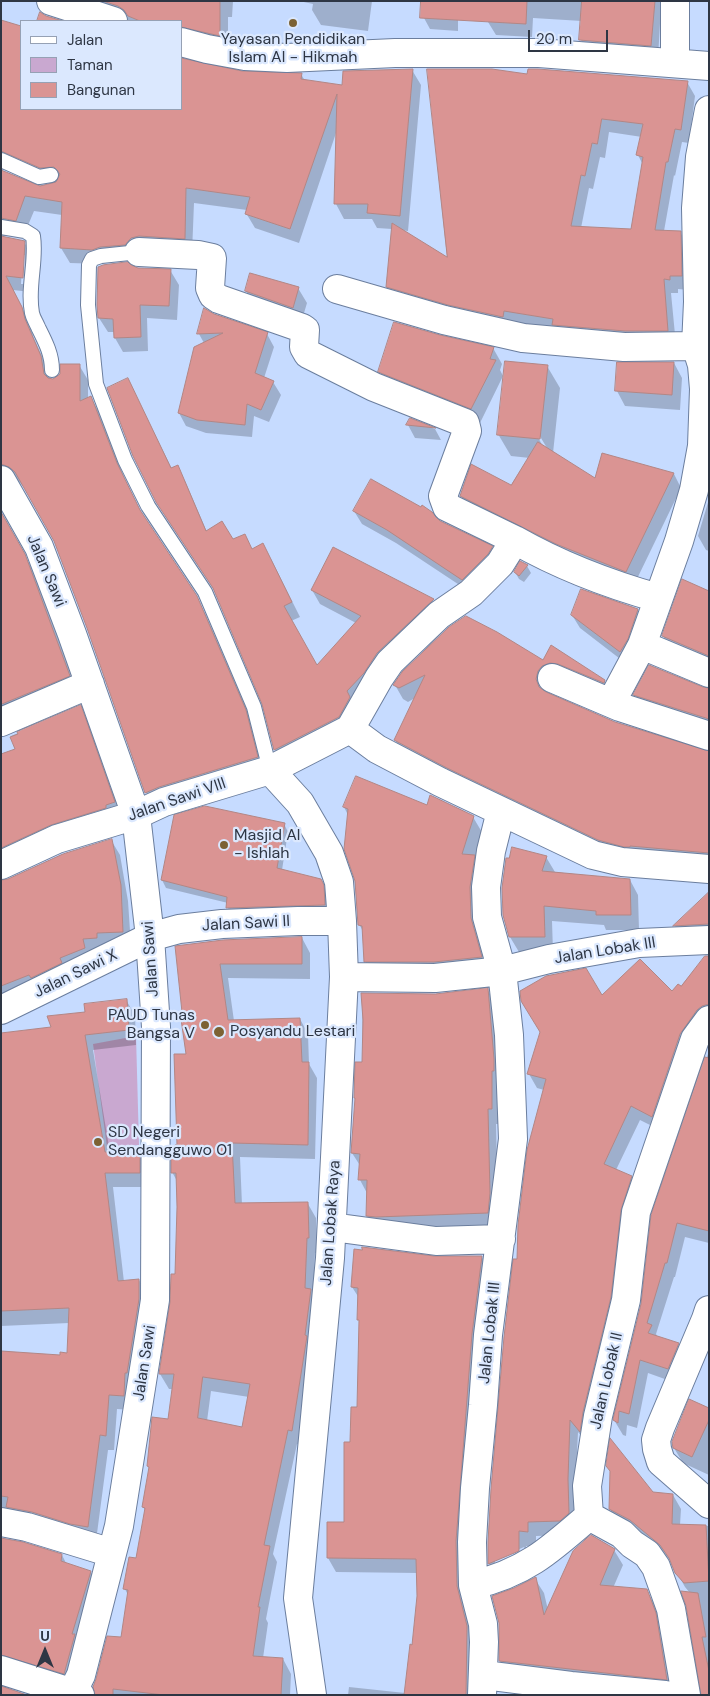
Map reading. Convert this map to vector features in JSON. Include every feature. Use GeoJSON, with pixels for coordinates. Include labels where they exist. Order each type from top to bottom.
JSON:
{"type":"FeatureCollection","features":[{"type":"Feature","properties":{"kind":"street"},"geometry":{"type":"LineString","coordinates":[[51,1],[90,7],[111,20]]}},
{"type":"Feature","properties":{"kind":"street"},"geometry":{"type":"LineString","coordinates":[[675,1],[675,64]]}},
{"type":"Feature","properties":{"kind":"street"},"geometry":{"type":"LineString","coordinates":[[182,42],[245,56],[287,58],[395,53],[539,53],[709,66]]}},
{"type":"Feature","properties":{"kind":"street"},"geometry":{"type":"LineString","coordinates":[[610,703],[642,645],[679,541],[694,490],[702,446],[706,390],[702,365],[696,346],[698,302],[696,208],[700,157],[709,110]]}},
{"type":"Feature","properties":{"kind":"street"},"geometry":{"type":"LineString","coordinates":[[140,252],[198,254],[212,258],[210,288],[212,295],[302,328],[306,333],[304,347],[305,352],[308,354],[374,388],[465,423],[467,432],[442,496],[447,507],[538,553],[633,591],[658,598]]}},
{"type":"Feature","properties":{"kind":"street"},"geometry":{"type":"LineString","coordinates":[[337,289],[444,320],[524,338],[624,346],[696,346]]}},
{"type":"Feature","properties":{"kind":"street","name":"Jalan Sawi"},"geometry":{"type":"LineString","coordinates":[[1,480],[39,547],[136,815],[150,937],[156,1027],[155,1300],[119,1526],[82,1676],[74,1694]]}},
{"type":"Feature","properties":{"kind":"street"},"geometry":{"type":"LineString","coordinates":[[515,540],[500,564],[471,593],[438,616],[390,662],[350,730],[377,749],[440,782],[593,855],[622,862],[709,869]]}},
{"type":"Feature","properties":{"kind":"street"},"geometry":{"type":"LineString","coordinates":[[642,645],[709,673]]}},
{"type":"Feature","properties":{"kind":"street"},"geometry":{"type":"LineString","coordinates":[[552,678],[610,703],[709,736]]}},
{"type":"Feature","properties":{"kind":"street"},"geometry":{"type":"LineString","coordinates":[[2,720],[90,684]]}},
{"type":"Feature","properties":{"kind":"street","name":"Jalan Sawi VIII"},"geometry":{"type":"LineString","coordinates":[[1,864],[57,839],[136,815],[164,802],[270,770],[350,730]]}},
{"type":"Feature","properties":{"kind":"street","name":"Jalan Lobak Raya"},"geometry":{"type":"LineString","coordinates":[[270,770],[300,804],[329,853],[339,882],[342,921],[344,977],[332,1227],[298,1598],[312,1695]]}},
{"type":"Feature","properties":{"kind":"street","name":"Jalan Lobak III"},"geometry":{"type":"LineString","coordinates":[[483,1685],[483,1624],[473,1585],[472,1542],[488,1335],[513,1139],[509,1034],[502,971],[487,917],[486,887],[491,851],[501,811]]}},
{"type":"Feature","properties":{"kind":"street","name":"Jalan Sawi II"},"geometry":{"type":"LineString","coordinates":[[150,937],[179,929],[222,924],[342,921]]}},
{"type":"Feature","properties":{"kind":"street","name":"Jalan Sawi X"},"geometry":{"type":"LineString","coordinates":[[1,1010],[150,937]]}},
{"type":"Feature","properties":{"kind":"street","name":"Jalan Lobak III"},"geometry":{"type":"LineString","coordinates":[[344,977],[436,978],[502,971],[549,959],[639,943],[709,940]]}},
{"type":"Feature","properties":{"kind":"street","name":"Jalan Lobak II"},"geometry":{"type":"LineString","coordinates":[[589,1516],[587,1486],[592,1453],[605,1380],[626,1300],[636,1212],[704,1035]]}},
{"type":"Feature","properties":{"kind":"street"},"geometry":{"type":"LineString","coordinates":[[332,1227],[436,1240],[501,1239]]}},
{"type":"Feature","properties":{"kind":"street"},"geometry":{"type":"LineString","coordinates":[[709,1310],[656,1440],[661,1462],[709,1504]]}},
{"type":"Feature","properties":{"kind":"street"},"geometry":{"type":"LineString","coordinates":[[473,1585],[492,1581],[524,1568],[547,1552],[589,1516],[622,1534],[632,1544],[647,1554],[656,1567],[671,1609],[686,1695]]}},
{"type":"Feature","properties":{"kind":"street"},"geometry":{"type":"LineString","coordinates":[[1,1522],[27,1527],[112,1553]]}},
{"type":"Feature","properties":{"kind":"street"},"geometry":{"type":"LineString","coordinates":[[1,1670],[74,1694]]}},
{"type":"Feature","properties":{"kind":"street"},"geometry":{"type":"LineString","coordinates":[[483,1685],[570,1686],[665,1695]]}},
{"type":"Feature","properties":{"kind":"lane"},"geometry":{"type":"LineString","coordinates":[[1,160],[39,177],[51,175]]}},
{"type":"Feature","properties":{"kind":"lane"},"geometry":{"type":"LineString","coordinates":[[1,227],[25,231],[33,236],[34,256],[30,294],[33,315],[49,350],[52,370]]}},
{"type":"Feature","properties":{"kind":"lane"},"geometry":{"type":"LineString","coordinates":[[140,252],[101,256],[92,259],[89,265],[88,305],[96,384],[125,460],[148,506],[206,592],[254,708],[270,770]]}},
{"type":"Feature","properties":{"kind":"green space"},"geometry":{"type":"Polygon","coordinates":[[[136,1036],[139,1145],[107,1147],[93,1044],[136,1036]]]}},
{"type":"Feature","properties":{"kind":"building"},"geometry":{"type":"Polygon","coordinates":[[[103,1],[220,1],[220,36],[182,27],[182,20],[138,20],[128,16],[118,6],[103,1]]]}},
{"type":"Feature","properties":{"kind":"building"},"geometry":{"type":"Polygon","coordinates":[[[421,1],[527,1],[526,24],[420,18],[421,1]]]}},
{"type":"Feature","properties":{"kind":"building"},"geometry":{"type":"Polygon","coordinates":[[[582,1],[655,1],[651,46],[579,40],[582,1]]]}},
{"type":"Feature","properties":{"kind":"building"},"geometry":{"type":"Polygon","coordinates":[[[40,12],[60,20],[37,20],[40,12]]]}},
{"type":"Feature","properties":{"kind":"building"},"geometry":{"type":"Polygon","coordinates":[[[1,20],[20,26],[20,110],[182,110],[182,58],[242,71],[302,73],[301,79],[342,85],[343,71],[413,69],[400,216],[367,213],[368,204],[334,204],[337,94],[290,229],[245,214],[250,197],[186,188],[185,239],[139,236],[131,238],[125,245],[100,247],[92,250],[60,248],[62,202],[25,196],[16,221],[1,218],[1,170],[40,186],[56,182],[60,174],[54,167],[40,168],[1,151],[1,20]]]}},
{"type":"Feature","properties":{"kind":"building"},"geometry":{"type":"Polygon","coordinates":[[[427,69],[492,69],[527,74],[528,69],[538,69],[688,81],[681,130],[675,129],[668,162],[666,162],[655,230],[681,231],[682,276],[670,276],[670,280],[664,279],[668,331],[625,331],[552,325],[553,319],[504,311],[503,317],[448,305],[386,287],[392,223],[447,257],[427,69]],[[602,119],[597,144],[592,143],[585,176],[581,175],[571,226],[631,229],[643,157],[636,155],[643,124],[602,119]]]}},
{"type":"Feature","properties":{"kind":"building"},"geometry":{"type":"Polygon","coordinates":[[[1,236],[25,241],[23,278],[6,276],[22,307],[25,319],[41,356],[44,374],[48,378],[53,379],[60,374],[60,364],[80,364],[80,401],[91,396],[117,463],[140,510],[197,596],[246,710],[258,757],[145,793],[54,541],[15,472],[1,464],[1,236]]]}},
{"type":"Feature","properties":{"kind":"building"},"geometry":{"type":"Polygon","coordinates":[[[128,262],[138,268],[171,269],[169,306],[140,305],[141,337],[114,338],[113,319],[98,318],[98,267],[128,262]]]}},
{"type":"Feature","properties":{"kind":"building"},"geometry":{"type":"Polygon","coordinates":[[[250,273],[299,287],[293,308],[245,291],[250,273]]]}},
{"type":"Feature","properties":{"kind":"building"},"geometry":{"type":"Polygon","coordinates":[[[204,308],[214,314],[268,332],[255,373],[274,381],[261,410],[247,404],[245,425],[197,420],[178,413],[194,347],[223,333],[197,334],[204,308]]]}},
{"type":"Feature","properties":{"kind":"building"},"geometry":{"type":"Polygon","coordinates":[[[394,322],[494,347],[490,359],[496,360],[471,409],[378,372],[394,322]]]}},
{"type":"Feature","properties":{"kind":"building"},"geometry":{"type":"Polygon","coordinates":[[[505,361],[548,365],[540,439],[497,435],[505,361]]]}},
{"type":"Feature","properties":{"kind":"building"},"geometry":{"type":"Polygon","coordinates":[[[617,362],[674,362],[672,395],[615,391],[617,362]]]}},
{"type":"Feature","properties":{"kind":"building"},"geometry":{"type":"Polygon","coordinates":[[[128,378],[171,468],[178,465],[206,531],[222,521],[233,539],[245,534],[252,549],[263,543],[292,602],[284,606],[317,665],[361,616],[311,590],[333,547],[434,599],[377,653],[364,673],[347,691],[350,697],[339,717],[274,750],[262,704],[213,588],[156,502],[133,456],[107,388],[128,378]]]}},
{"type":"Feature","properties":{"kind":"building"},"geometry":{"type":"Polygon","coordinates":[[[410,418],[436,428],[406,425],[410,418]]]}},
{"type":"Feature","properties":{"kind":"building"},"geometry":{"type":"Polygon","coordinates":[[[538,442],[595,478],[602,453],[674,473],[626,572],[556,544],[460,496],[471,464],[511,485],[538,442]]]}},
{"type":"Feature","properties":{"kind":"building"},"geometry":{"type":"Polygon","coordinates":[[[371,479],[421,507],[422,505],[440,521],[493,546],[488,554],[462,580],[387,530],[353,511],[371,479]]]}},
{"type":"Feature","properties":{"kind":"building"},"geometry":{"type":"Polygon","coordinates":[[[1,512],[25,554],[70,676],[2,704],[1,702],[1,512]]]}},
{"type":"Feature","properties":{"kind":"building"},"geometry":{"type":"Polygon","coordinates":[[[520,561],[528,565],[519,576],[514,572],[520,561]]]}},
{"type":"Feature","properties":{"kind":"building"},"geometry":{"type":"Polygon","coordinates":[[[682,579],[709,591],[709,656],[662,636],[682,579]]]}},
{"type":"Feature","properties":{"kind":"building"},"geometry":{"type":"Polygon","coordinates":[[[581,589],[638,609],[628,639],[620,652],[571,615],[581,589]]]}},
{"type":"Feature","properties":{"kind":"building"},"geometry":{"type":"Polygon","coordinates":[[[466,616],[543,660],[551,645],[605,680],[604,683],[558,664],[550,663],[542,666],[538,671],[536,679],[539,687],[546,692],[615,722],[709,751],[709,853],[624,847],[598,840],[447,768],[394,740],[425,675],[399,688],[393,685],[402,672],[449,627],[466,616]]]}},
{"type":"Feature","properties":{"kind":"building"},"geometry":{"type":"Polygon","coordinates":[[[649,665],[709,688],[709,719],[633,695],[649,665]]]}},
{"type":"Feature","properties":{"kind":"building"},"geometry":{"type":"Polygon","coordinates":[[[81,705],[115,802],[106,805],[106,808],[51,825],[1,848],[1,754],[15,749],[10,737],[18,734],[17,732],[81,705]]]}},
{"type":"Feature","properties":{"kind":"building"},"geometry":{"type":"Polygon","coordinates":[[[356,776],[427,805],[430,795],[474,816],[462,854],[475,855],[470,887],[471,918],[482,957],[434,962],[364,962],[362,926],[358,925],[355,881],[344,849],[348,809],[343,807],[356,776]]]}},
{"type":"Feature","properties":{"kind":"building","name":"Masjid Al - Ishlah"},"geometry":{"type":"Polygon","coordinates":[[[205,806],[285,823],[277,868],[321,879],[324,885],[325,905],[226,908],[227,897],[161,880],[174,815],[205,806]]]}},
{"type":"Feature","properties":{"kind":"building"},"geometry":{"type":"Polygon","coordinates":[[[112,839],[121,885],[123,932],[97,933],[97,938],[83,939],[85,948],[60,958],[62,963],[31,978],[29,975],[1,986],[1,880],[8,879],[63,854],[112,839]]]}},
{"type":"Feature","properties":{"kind":"building"},"geometry":{"type":"Polygon","coordinates":[[[512,847],[547,856],[542,871],[630,879],[631,915],[596,915],[596,911],[544,906],[545,937],[509,937],[503,915],[502,888],[506,858],[509,858],[512,847]]]}},
{"type":"Feature","properties":{"kind":"building"},"geometry":{"type":"Polygon","coordinates":[[[709,892],[709,924],[673,926],[709,892]]]}},
{"type":"Feature","properties":{"kind":"building"},"geometry":{"type":"Polygon","coordinates":[[[302,937],[302,964],[220,964],[228,1020],[300,1018],[302,1062],[309,1062],[308,1145],[232,1143],[235,1203],[308,1202],[309,1238],[307,1238],[305,1288],[311,1289],[305,1335],[307,1336],[292,1431],[288,1430],[264,1545],[270,1546],[258,1607],[260,1607],[253,1656],[283,1658],[281,1695],[164,1695],[113,1689],[113,1695],[95,1695],[93,1687],[107,1636],[121,1637],[128,1590],[123,1589],[129,1557],[136,1558],[145,1508],[142,1507],[149,1467],[147,1466],[152,1417],[168,1419],[174,1374],[159,1374],[170,1302],[171,1274],[175,1274],[176,1173],[171,1173],[171,1153],[175,1153],[175,1145],[177,1145],[174,1054],[186,1054],[180,1012],[182,1012],[175,946],[223,940],[302,937]],[[203,1377],[198,1418],[242,1427],[250,1384],[203,1377]]]}},
{"type":"Feature","properties":{"kind":"building"},"geometry":{"type":"Polygon","coordinates":[[[705,956],[709,956],[709,1004],[697,1010],[680,1034],[652,1117],[631,1106],[604,1164],[632,1176],[621,1210],[611,1297],[583,1412],[580,1432],[570,1420],[569,1513],[560,1521],[528,1522],[528,1532],[519,1531],[519,1551],[488,1564],[491,1489],[504,1337],[513,1259],[517,1259],[518,1225],[527,1150],[546,1079],[527,1074],[540,1032],[521,1001],[520,991],[546,976],[586,968],[602,995],[640,959],[672,991],[678,984],[681,986],[705,956]]]}},
{"type":"Feature","properties":{"kind":"building"},"geometry":{"type":"Polygon","coordinates":[[[488,988],[494,1071],[492,1071],[492,1109],[488,1109],[490,1193],[488,1213],[366,1216],[367,1180],[358,1180],[360,1154],[351,1153],[355,1098],[355,1062],[362,1062],[363,1020],[361,993],[435,994],[488,988]]]}},
{"type":"Feature","properties":{"kind":"building"},"geometry":{"type":"Polygon","coordinates":[[[127,999],[129,1030],[85,1035],[105,1152],[140,1153],[140,1173],[105,1173],[118,1281],[139,1279],[139,1299],[127,1373],[125,1373],[124,1396],[109,1395],[106,1436],[100,1435],[88,1527],[6,1507],[8,1497],[1,1496],[1,1351],[60,1355],[60,1352],[67,1353],[69,1308],[1,1311],[1,1033],[51,1027],[47,1016],[85,1012],[84,1004],[127,999]]]}},
{"type":"Feature","properties":{"kind":"building"},"geometry":{"type":"Polygon","coordinates":[[[705,1057],[709,1058],[709,1231],[677,1223],[667,1263],[665,1263],[647,1323],[652,1325],[648,1333],[679,1343],[668,1369],[640,1360],[629,1414],[619,1411],[618,1423],[613,1419],[641,1304],[651,1215],[705,1057]]]}},
{"type":"Feature","properties":{"kind":"building"},"geometry":{"type":"Polygon","coordinates":[[[362,1247],[434,1256],[482,1256],[472,1334],[456,1541],[457,1586],[467,1626],[466,1695],[404,1695],[417,1596],[416,1559],[327,1558],[327,1522],[344,1522],[344,1442],[350,1442],[351,1407],[357,1407],[358,1288],[351,1287],[354,1249],[362,1250],[362,1247]]]}},
{"type":"Feature","properties":{"kind":"building"},"geometry":{"type":"Polygon","coordinates":[[[689,1399],[709,1408],[709,1420],[692,1457],[673,1448],[672,1442],[689,1399]]]}},
{"type":"Feature","properties":{"kind":"building"},"geometry":{"type":"Polygon","coordinates":[[[610,1438],[653,1492],[673,1494],[672,1524],[706,1525],[709,1581],[684,1583],[675,1573],[669,1558],[660,1545],[630,1520],[609,1509],[610,1471],[606,1466],[610,1438]]]}},
{"type":"Feature","properties":{"kind":"building"},"geometry":{"type":"Polygon","coordinates":[[[591,1535],[615,1549],[600,1585],[647,1589],[656,1613],[667,1680],[499,1661],[499,1623],[492,1596],[536,1577],[544,1615],[573,1551],[591,1535]]]}},
{"type":"Feature","properties":{"kind":"building"},"geometry":{"type":"Polygon","coordinates":[[[1,1538],[23,1542],[62,1554],[61,1561],[91,1571],[72,1634],[75,1634],[64,1674],[1,1655],[1,1538]]]}},
{"type":"Feature","properties":{"kind":"building"},"geometry":{"type":"Polygon","coordinates":[[[681,1591],[698,1593],[706,1637],[702,1637],[709,1671],[709,1695],[701,1695],[686,1606],[681,1591]]]}},
{"type":"Feature","properties":{"kind":"building"},"geometry":{"type":"Polygon","coordinates":[[[1,1686],[27,1695],[1,1695],[1,1686]]]}},
{"type":"Feature","properties":{"kind":"place","name":"Yayasan Pendidikan Islam Al - Hikmah"},"geometry":{"type":"Point","coordinates":[293,23]}},
{"type":"Feature","properties":{"kind":"place","name":"Masjid Al - Ishlah"},"geometry":{"type":"Point","coordinates":[224,845]}},
{"type":"Feature","properties":{"kind":"place","name":"PAUD Tunas Bangsa V"},"geometry":{"type":"Point","coordinates":[205,1025]}},
{"type":"Feature","properties":{"kind":"place","name":"Posyandu Lestari"},"geometry":{"type":"Point","coordinates":[219,1032]}},
{"type":"Feature","properties":{"kind":"place","name":"SD Negeri Sendangguwo 01"},"geometry":{"type":"Point","coordinates":[98,1142]}}]}
